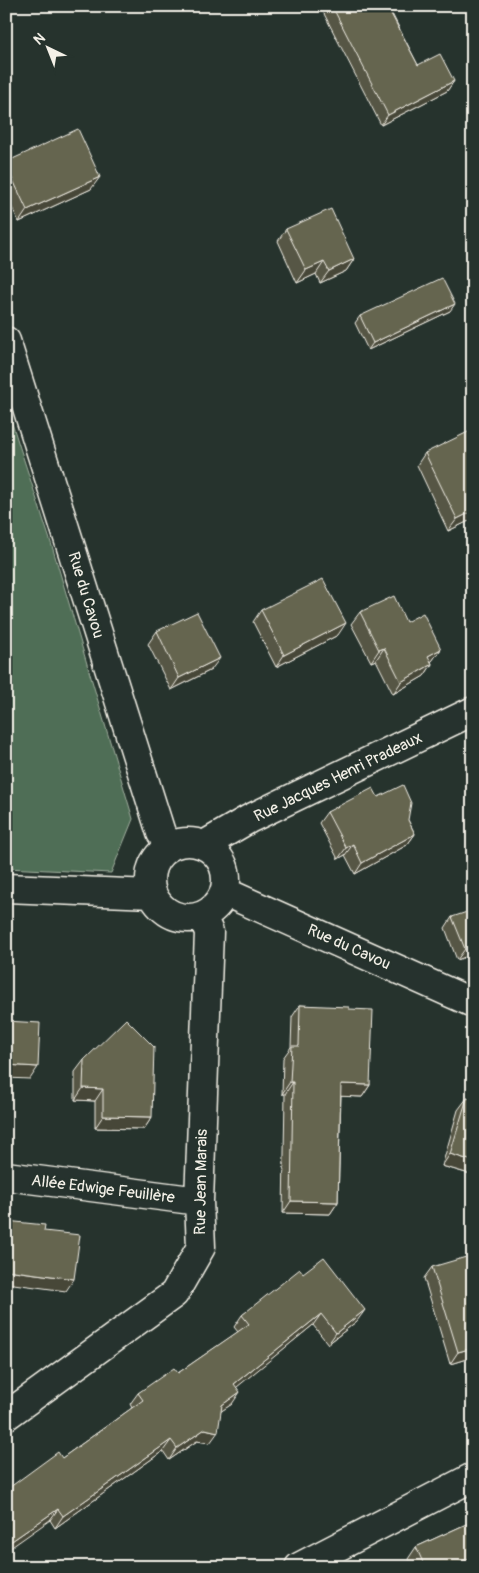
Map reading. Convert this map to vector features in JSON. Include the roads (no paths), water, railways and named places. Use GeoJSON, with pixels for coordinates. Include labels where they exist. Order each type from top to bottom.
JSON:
{"type":"FeatureCollection","features":[{"type":"Feature","properties":{"kind":"street","name":"Rue du Cavou"},"geometry":{"type":"LineString","coordinates":[[6,341],[161,833],[170,846]]}},
{"type":"Feature","properties":{"kind":"street","name":"Rue Jacques Henri Pradeaux"},"geometry":{"type":"LineString","coordinates":[[204,845],[249,819],[473,711]]}},
{"type":"Feature","properties":{"kind":"street"},"geometry":{"type":"LineString","coordinates":[[182,842],[204,845],[221,859],[227,881],[225,892],[220,902],[202,916],[179,918],[168,913],[158,905],[152,894],[150,872],[154,862],[170,846],[182,842]]}},
{"type":"Feature","properties":{"kind":"street"},"geometry":{"type":"LineString","coordinates":[[6,888],[152,894]]}},
{"type":"Feature","properties":{"kind":"street","name":"Rue du Cavou"},"geometry":{"type":"LineString","coordinates":[[225,892],[473,1003]]}},
{"type":"Feature","properties":{"kind":"street","name":"Rue Jean Marais"},"geometry":{"type":"LineString","coordinates":[[6,1416],[174,1294],[201,1247],[199,1201],[209,932],[202,916]]}},
{"type":"Feature","properties":{"kind":"street","name":"Allée Edwige Feuillère"},"geometry":{"type":"LineString","coordinates":[[6,1176],[199,1201]]}},
{"type":"Feature","properties":{"kind":"street"},"geometry":{"type":"LineString","coordinates":[[299,1567],[473,1477]]}}]}
